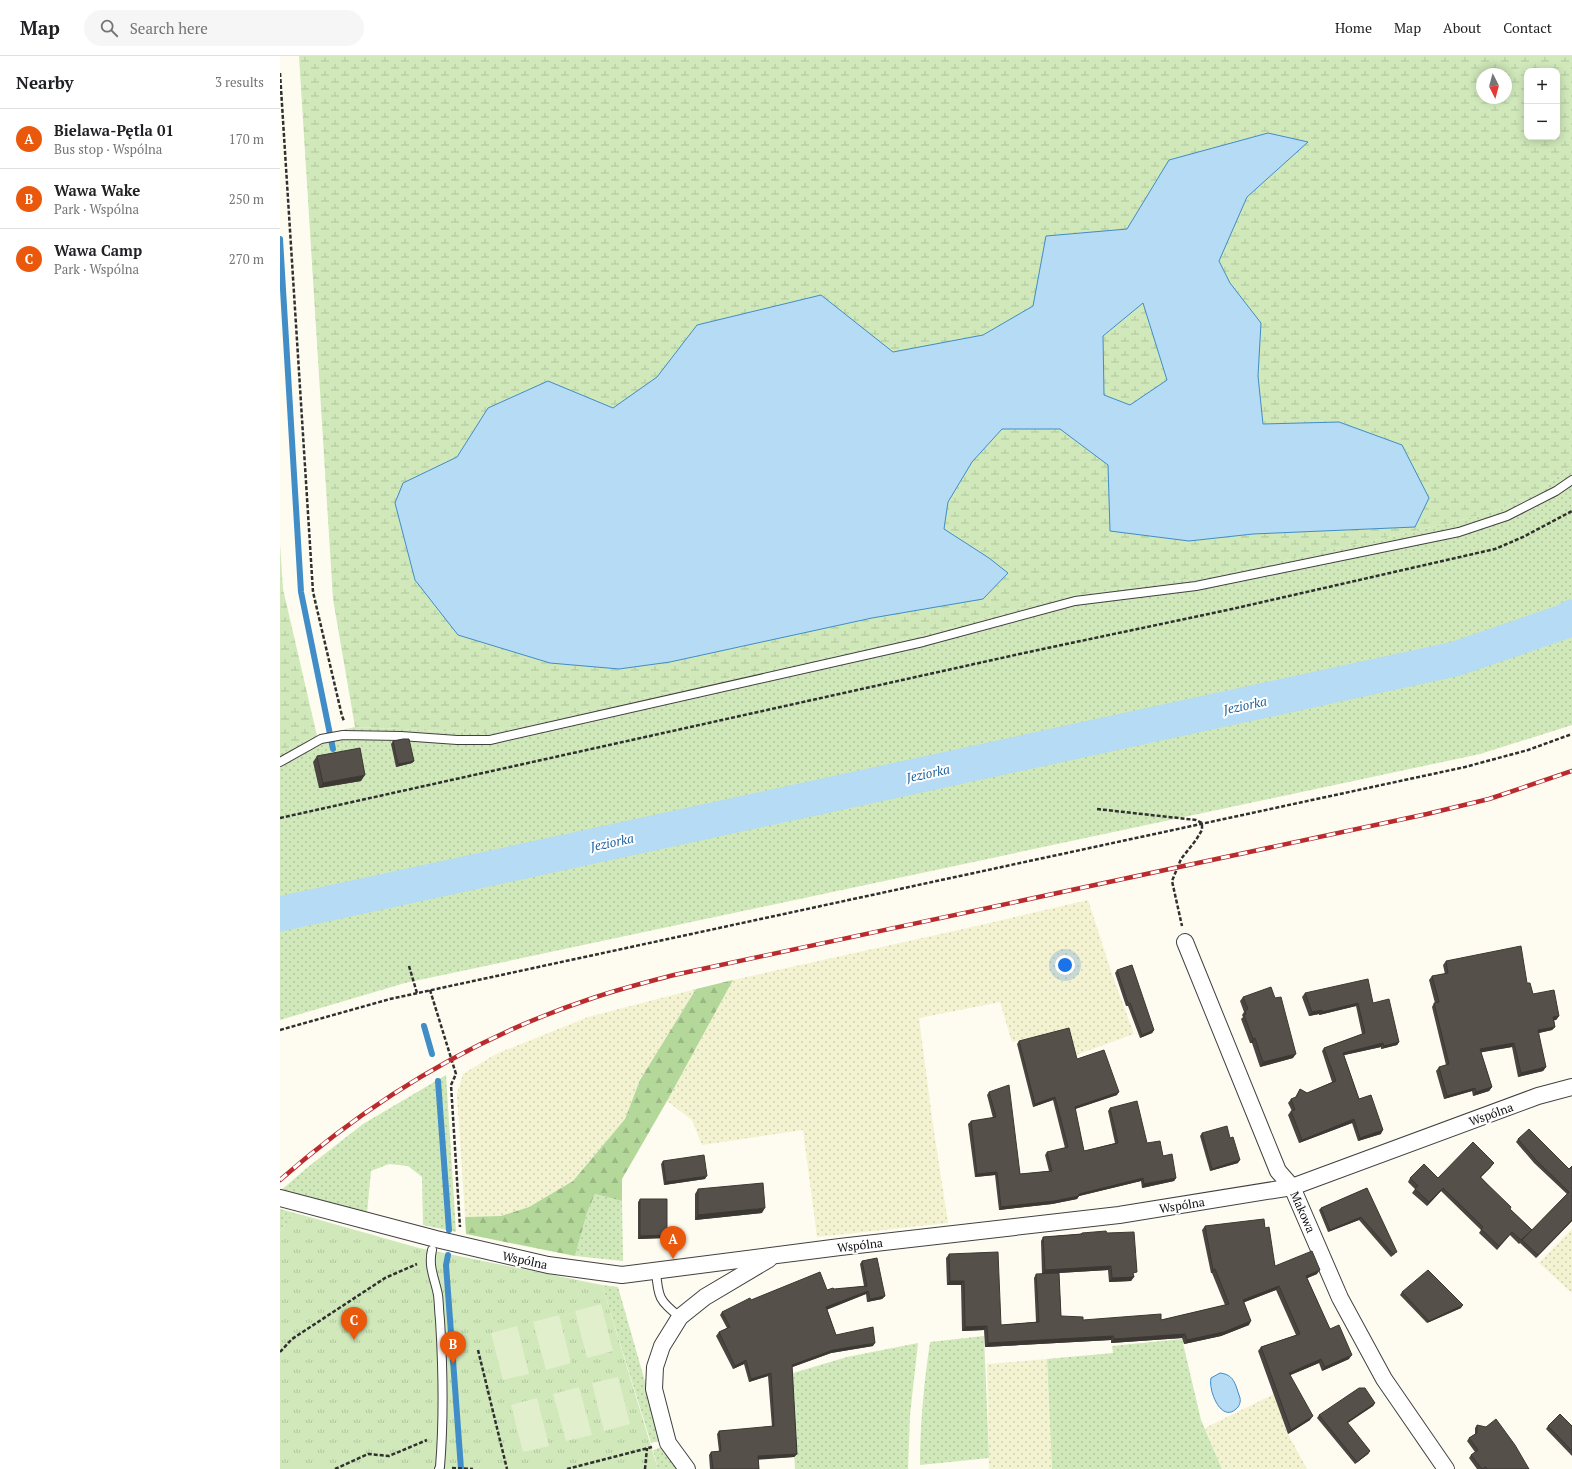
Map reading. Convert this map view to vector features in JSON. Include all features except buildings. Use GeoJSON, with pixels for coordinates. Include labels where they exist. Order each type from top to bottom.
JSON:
{"type":"FeatureCollection","features":[{"type":"Feature","properties":{"kind":"street","name":"Makowa"},"geometry":{"type":"LineString","coordinates":[[1185,942],[1278,1171],[1292,1187],[1340,1298],[1384,1379],[1446,1469]]}},
{"type":"Feature","properties":{"kind":"street","name":"Wspólna"},"geometry":{"type":"LineString","coordinates":[[280,1198],[461,1246],[548,1265],[622,1275],[775,1255],[1119,1215],[1292,1187],[1538,1096],[1572,1087]]}},
{"type":"Feature","properties":{"kind":"street","name":"Wspólna"},"geometry":{"type":"LineString","coordinates":[[687,1469],[668,1443],[654,1389],[655,1367],[662,1346],[680,1317],[705,1297],[775,1255]]}},
{"type":"Feature","properties":{"kind":"lane"},"geometry":{"type":"LineString","coordinates":[[280,762],[321,739],[347,735],[490,740],[923,642],[1075,601],[1196,586],[1459,532],[1507,516],[1556,491],[1572,480]]}},
{"type":"Feature","properties":{"kind":"lane"},"geometry":{"type":"LineString","coordinates":[[431,1254],[431,1268],[438,1295],[442,1348],[442,1433],[440,1467],[438,1469]]}},
{"type":"Feature","properties":{"kind":"lane"},"geometry":{"type":"LineString","coordinates":[[656,1271],[658,1293],[667,1307],[680,1317]]}},
{"type":"Feature","properties":{"kind":"path"},"geometry":{"type":"LineString","coordinates":[[280,73],[313,592],[347,735]]}},
{"type":"Feature","properties":{"kind":"path"},"geometry":{"type":"LineString","coordinates":[[280,818],[1016,654],[1232,609],[1488,551],[1523,537],[1572,511]]}},
{"type":"Feature","properties":{"kind":"path"},"geometry":{"type":"LineString","coordinates":[[280,1030],[390,999],[430,990],[1465,767],[1528,750],[1572,734]]}},
{"type":"Feature","properties":{"kind":"path"},"geometry":{"type":"LineString","coordinates":[[1097,809],[1196,820],[1202,823]]}},
{"type":"Feature","properties":{"kind":"path"},"geometry":{"type":"LineString","coordinates":[[1185,942],[1172,881],[1181,859],[1202,830],[1202,823]]}},
{"type":"Feature","properties":{"kind":"path"},"geometry":{"type":"LineString","coordinates":[[409,966],[417,993]]}},
{"type":"Feature","properties":{"kind":"path"},"geometry":{"type":"LineString","coordinates":[[430,990],[456,1074],[451,1085],[461,1246]]}},
{"type":"Feature","properties":{"kind":"path"},"geometry":{"type":"LineString","coordinates":[[280,1352],[292,1339],[385,1278],[431,1254]]}},
{"type":"Feature","properties":{"kind":"path"},"geometry":{"type":"LineString","coordinates":[[478,1350],[507,1469]]}},
{"type":"Feature","properties":{"kind":"path"},"geometry":{"type":"LineString","coordinates":[[335,1469],[368,1454],[389,1456],[442,1433]]}},
{"type":"Feature","properties":{"kind":"path"},"geometry":{"type":"LineString","coordinates":[[567,1469],[652,1447]]}},
{"type":"Feature","properties":{"kind":"path"},"geometry":{"type":"LineString","coordinates":[[645,1469],[647,1448]]}},
{"type":"Feature","properties":{"kind":"path"},"geometry":{"type":"LineString","coordinates":[[454,1469],[473,1469]]}},
{"type":"Feature","properties":{"kind":"green space"},"geometry":{"type":"Polygon","coordinates":[[[299,56],[1572,56],[1572,465],[1536,493],[1501,509],[1454,522],[1223,574],[1057,598],[923,635],[486,733],[355,727],[333,599],[299,56]]]}},
{"type":"Feature","properties":{"kind":"green space"},"geometry":{"type":"Polygon","coordinates":[[[1572,465],[1572,725],[1480,754],[405,983],[280,1020],[280,753],[294,745],[317,736],[355,727],[486,733],[923,635],[1057,598],[1223,574],[1454,522],[1501,509],[1536,493],[1572,465]]]}},
{"type":"Feature","properties":{"kind":"green space"},"geometry":{"type":"Polygon","coordinates":[[[280,544],[283,589],[317,736],[294,745],[280,753],[280,544]]]}},
{"type":"Feature","properties":{"kind":"green space"},"geometry":{"type":"Polygon","coordinates":[[[1088,900],[1112,974],[1134,1034],[1073,1056],[1066,1030],[1012,1042],[1000,1002],[919,1018],[948,1223],[817,1237],[803,1130],[702,1145],[692,1120],[667,1101],[733,980],[1088,900]]]}},
{"type":"Feature","properties":{"kind":"green space"},"geometry":{"type":"Polygon","coordinates":[[[733,980],[667,1101],[622,1179],[622,1201],[595,1194],[587,1213],[575,1256],[466,1234],[465,1217],[501,1216],[529,1207],[573,1181],[625,1119],[640,1080],[696,989],[733,980]]]}},
{"type":"Feature","properties":{"kind":"green space"},"geometry":{"type":"Polygon","coordinates":[[[696,989],[640,1080],[625,1119],[573,1181],[529,1207],[501,1216],[465,1217],[457,1094],[463,1074],[496,1054],[588,1017],[696,989]]]}},
{"type":"Feature","properties":{"kind":"green space"},"geometry":{"type":"Polygon","coordinates":[[[446,1075],[456,1232],[423,1225],[422,1177],[408,1166],[389,1164],[371,1171],[367,1213],[280,1191],[363,1124],[446,1075]]]}},
{"type":"Feature","properties":{"kind":"green space"},"geometry":{"type":"Polygon","coordinates":[[[595,1194],[622,1201],[623,1261],[575,1256],[587,1213],[595,1194]]]}},
{"type":"Feature","properties":{"kind":"green space"},"geometry":{"type":"Polygon","coordinates":[[[280,1209],[295,1213],[280,1231],[280,1209]]]}},
{"type":"Feature","properties":{"kind":"green space"},"geometry":{"type":"Polygon","coordinates":[[[295,1213],[419,1248],[602,1285],[658,1469],[280,1469],[280,1231],[295,1213]]]}},
{"type":"Feature","properties":{"kind":"green space"},"geometry":{"type":"Polygon","coordinates":[[[1572,1229],[1572,1293],[1539,1263],[1572,1229]]]}},
{"type":"Feature","properties":{"kind":"green space"},"geometry":{"type":"Polygon","coordinates":[[[602,1285],[618,1287],[648,1392],[660,1441],[651,1443],[602,1285]]]}},
{"type":"Feature","properties":{"kind":"green space"},"geometry":{"type":"Polygon","coordinates":[[[601,1304],[613,1351],[587,1358],[575,1311],[601,1304]]]}},
{"type":"Feature","properties":{"kind":"green space"},"geometry":{"type":"Polygon","coordinates":[[[559,1315],[571,1363],[546,1370],[533,1322],[559,1315]]]}},
{"type":"Feature","properties":{"kind":"green space"},"geometry":{"type":"Polygon","coordinates":[[[517,1326],[529,1374],[503,1380],[491,1333],[517,1326]]]}},
{"type":"Feature","properties":{"kind":"green space"},"geometry":{"type":"Polygon","coordinates":[[[984,1336],[989,1458],[920,1465],[923,1403],[930,1342],[984,1336]]]}},
{"type":"Feature","properties":{"kind":"green space"},"geometry":{"type":"Polygon","coordinates":[[[1182,1339],[1201,1420],[1222,1469],[1052,1469],[1047,1359],[1113,1353],[1112,1346],[1182,1339]]]}},
{"type":"Feature","properties":{"kind":"green space"},"geometry":{"type":"Polygon","coordinates":[[[918,1343],[910,1415],[908,1469],[795,1469],[790,1374],[847,1357],[918,1343]]]}},
{"type":"Feature","properties":{"kind":"green space"},"geometry":{"type":"Polygon","coordinates":[[[1047,1359],[1052,1469],[989,1469],[987,1364],[1047,1359]]]}},
{"type":"Feature","properties":{"kind":"green space"},"geometry":{"type":"Polygon","coordinates":[[[618,1377],[630,1424],[604,1431],[592,1383],[618,1377]]]}},
{"type":"Feature","properties":{"kind":"green space"},"geometry":{"type":"Polygon","coordinates":[[[579,1387],[592,1435],[566,1441],[553,1394],[579,1387]]]}},
{"type":"Feature","properties":{"kind":"green space"},"geometry":{"type":"Polygon","coordinates":[[[1274,1394],[1288,1434],[1307,1469],[1222,1469],[1205,1428],[1274,1394]]]}},
{"type":"Feature","properties":{"kind":"green space"},"geometry":{"type":"Polygon","coordinates":[[[537,1398],[549,1446],[523,1452],[511,1405],[537,1398]]]}},
{"type":"Feature","properties":{"kind":"green space"},"geometry":{"type":"Polygon","coordinates":[[[662,1447],[678,1469],[658,1469],[653,1450],[662,1447]]]}},
{"type":"Feature","properties":{"kind":"water"},"geometry":{"type":"Polygon","coordinates":[[[1268,133],[1308,142],[1247,197],[1219,261],[1230,283],[1261,323],[1258,376],[1263,424],[1339,422],[1402,445],[1429,498],[1415,527],[1253,534],[1189,541],[1110,531],[1108,465],[1060,429],[1002,429],[972,462],[948,502],[944,529],[989,558],[1008,573],[983,599],[872,618],[670,662],[619,669],[550,663],[458,635],[415,580],[395,503],[403,483],[457,457],[488,408],[548,381],[613,408],[657,377],[697,325],[821,295],[893,352],[983,335],[1033,306],[1046,236],[1127,229],[1169,160],[1268,133]],[[1143,303],[1103,336],[1104,395],[1130,405],[1167,380],[1143,303]]]}},
{"type":"Feature","properties":{"kind":"water"},"geometry":{"type":"Polygon","coordinates":[[[1220,1373],[1228,1375],[1234,1381],[1240,1398],[1238,1407],[1230,1412],[1225,1412],[1221,1409],[1212,1390],[1211,1378],[1220,1373]]]}},
{"type":"Feature","properties":{"kind":"waterway"},"geometry":{"type":"LineString","coordinates":[[280,239],[301,592],[333,749]]}},
{"type":"Feature","properties":{"kind":"waterway","name":"Jeziorka"},"geometry":{"type":"LineString","coordinates":[[280,914],[1455,659],[1563,622],[1572,617]]}},
{"type":"Feature","properties":{"kind":"waterway"},"geometry":{"type":"LineString","coordinates":[[424,1026],[432,1054]]}},
{"type":"Feature","properties":{"kind":"waterway"},"geometry":{"type":"LineString","coordinates":[[438,1081],[449,1230]]}},
{"type":"Feature","properties":{"kind":"waterway"},"geometry":{"type":"LineString","coordinates":[[448,1255],[446,1265],[461,1469]]}},
{"type":"Feature","properties":{"kind":"railway"},"geometry":{"type":"LineString","coordinates":[[280,1180],[351,1123],[388,1097],[427,1073],[508,1031],[550,1013],[603,995],[674,975],[1427,814],[1489,799],[1572,771]]}},
{"type":"Feature","properties":{"kind":"place","name":"Bielawa-Pętla 01"},"geometry":{"type":"Point","coordinates":[673,1259]}},
{"type":"Feature","properties":{"kind":"place","name":"Wawa Camp"},"geometry":{"type":"Point","coordinates":[354,1340]}},
{"type":"Feature","properties":{"kind":"place","name":"Wawa Wake"},"geometry":{"type":"Point","coordinates":[453,1364]}}]}
